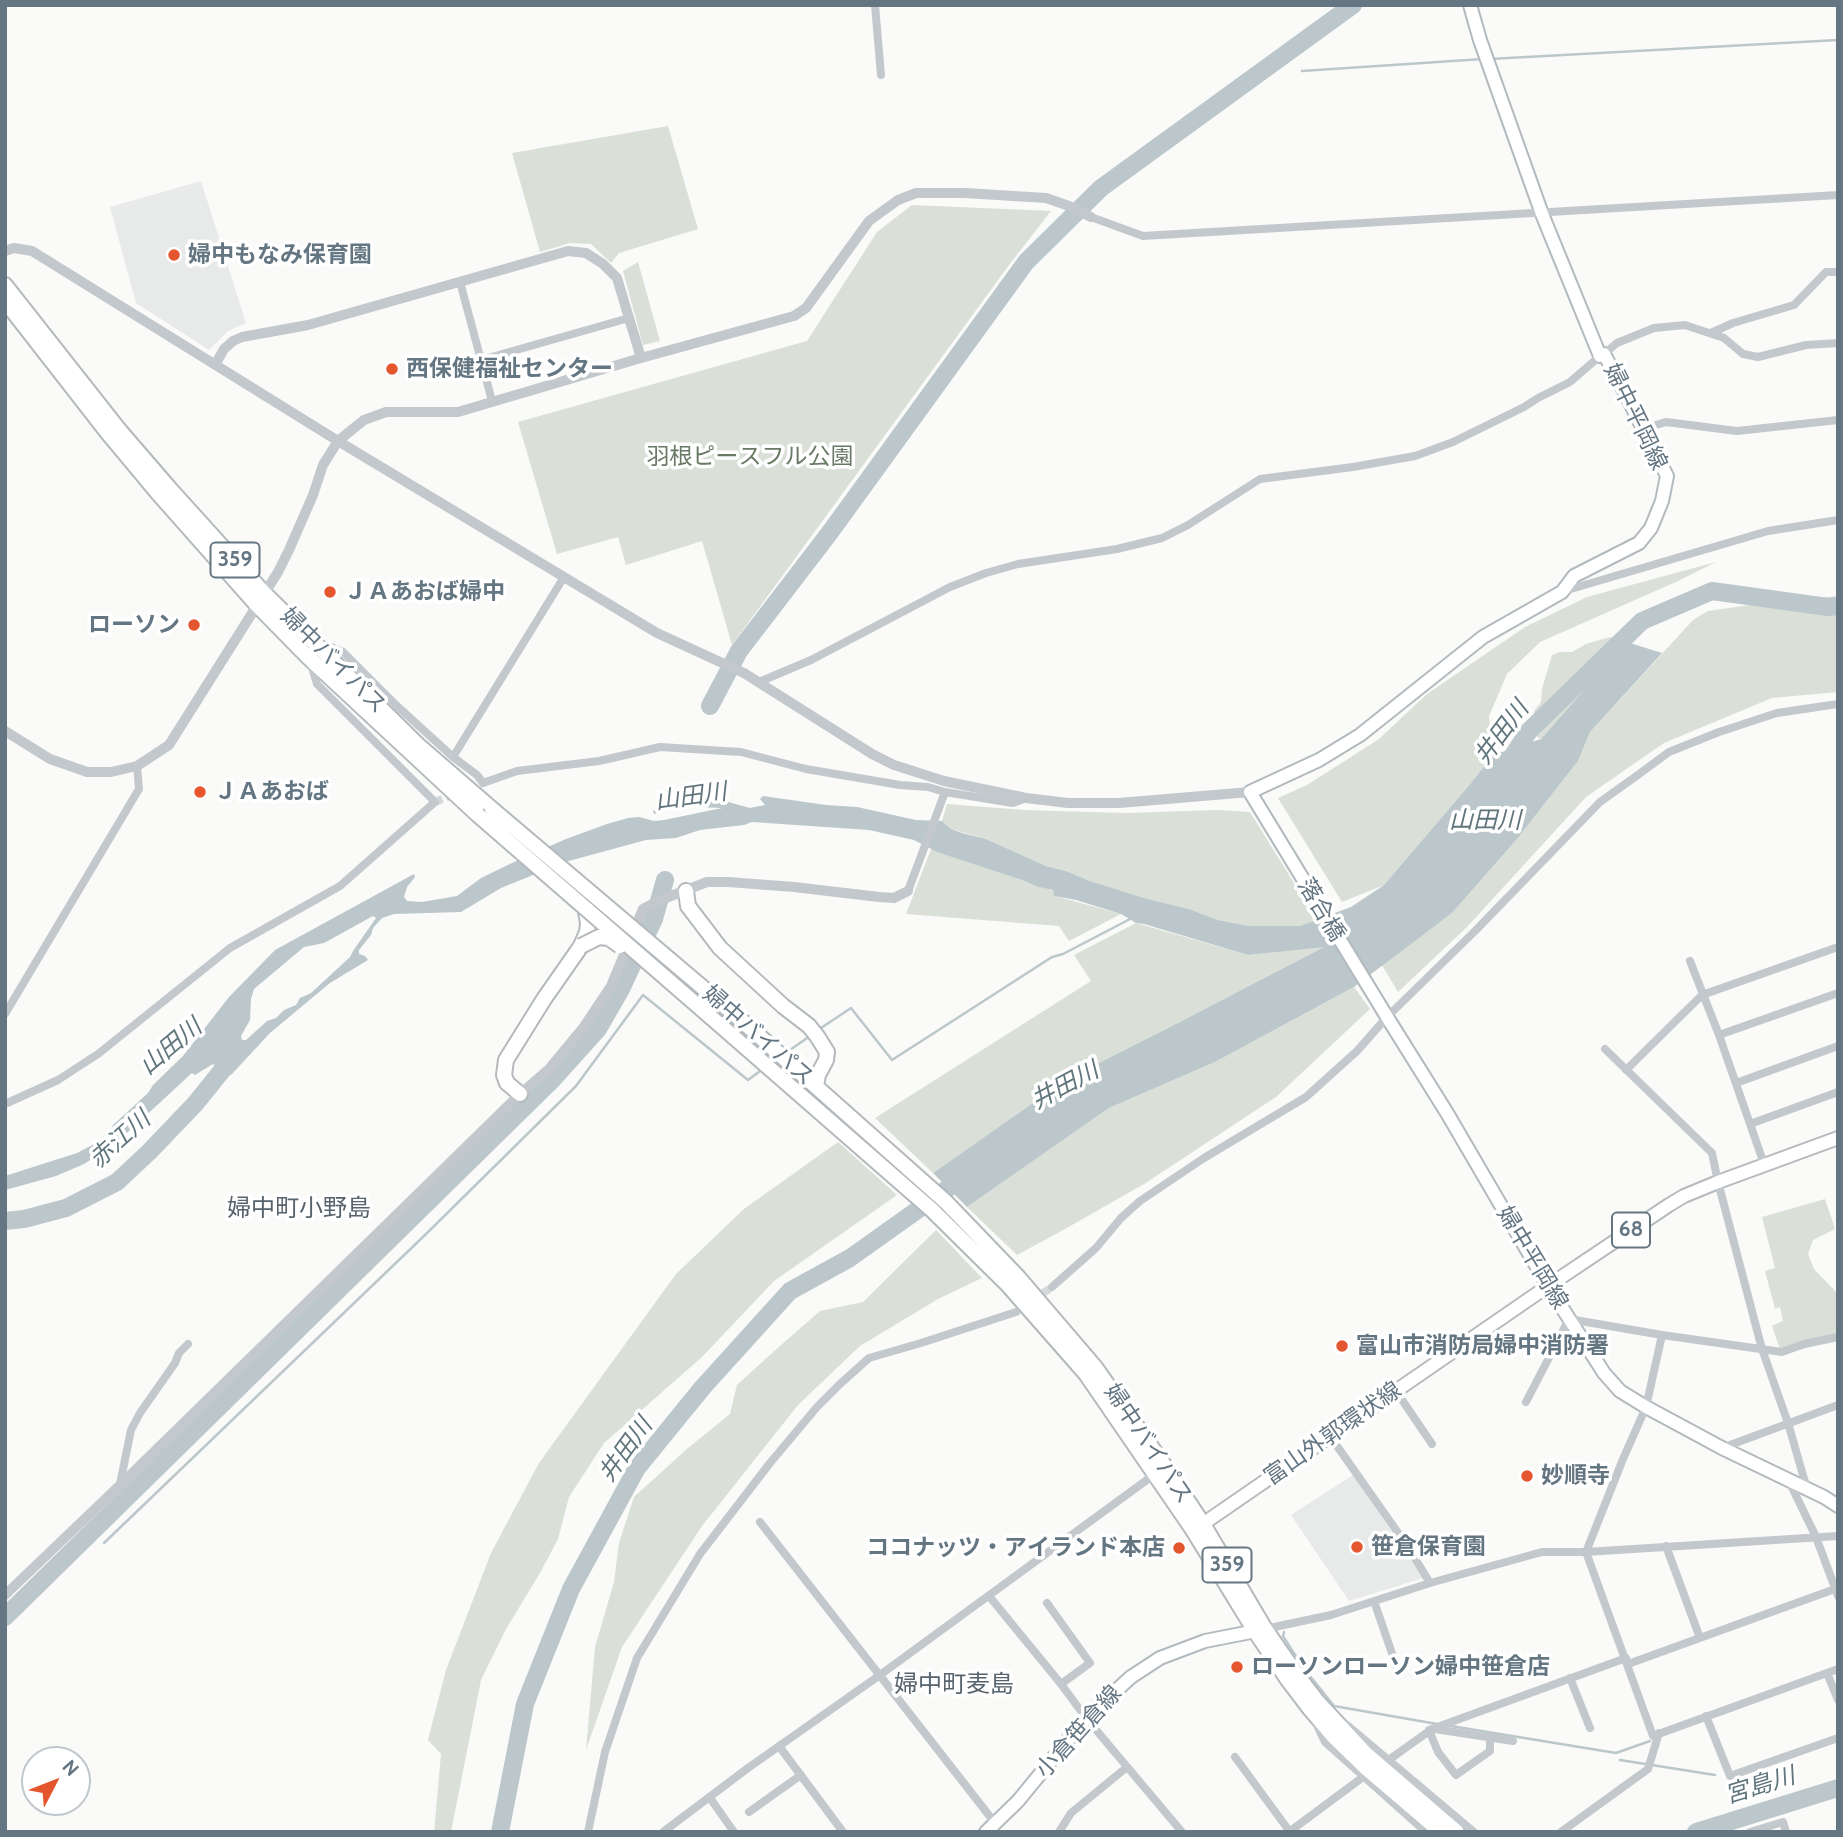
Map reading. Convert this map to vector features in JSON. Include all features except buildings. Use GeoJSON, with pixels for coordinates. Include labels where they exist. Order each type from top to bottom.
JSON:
{"type":"FeatureCollection","features":[{"type":"Feature","properties":{"kind":"highway","name":"婦中バイパス"},"geometry":{"type":"LineString","coordinates":[[5,285],[129,441],[308,657],[485,812],[741,1020],[946,1202],[1086,1374],[1155,1474],[1198,1527]]}},
{"type":"Feature","properties":{"kind":"highway","name":"婦中バイパス"},"geometry":{"type":"LineString","coordinates":[[5,301],[157,492],[261,599],[322,649],[485,812],[585,906],[1013,1281],[1095,1367],[1164,1465],[1260,1630],[1297,1675],[1334,1737],[1441,1832]]}},
{"type":"Feature","properties":{"kind":"highway"},"geometry":{"type":"LineString","coordinates":[[680,892],[720,948],[817,1035],[827,1052],[816,1086]]}},
{"type":"Feature","properties":{"kind":"highway"},"geometry":{"type":"LineString","coordinates":[[520,1094],[507,1083],[504,1075],[506,1060],[581,946],[588,923],[585,906]]}},
{"type":"Feature","properties":{"kind":"highway"},"geometry":{"type":"LineString","coordinates":[[581,946],[599,937],[609,938],[650,971],[675,986]]}},
{"type":"Feature","properties":{"kind":"highway"},"geometry":{"type":"LineString","coordinates":[[741,1020],[803,1065],[818,1060],[820,1050],[817,1035]]}},
{"type":"Feature","properties":{"kind":"highway","name":"婦中バイパス"},"geometry":{"type":"LineString","coordinates":[[1313,1705],[1457,1832]]}},
{"type":"Feature","properties":{"kind":"main road","name":"婦中平岡線"},"geometry":{"type":"LineString","coordinates":[[1253,797],[1360,735],[1483,637],[1562,592],[1574,576],[1639,543],[1651,528],[1662,501],[1667,476],[1602,355],[1542,214],[1470,5]]}},
{"type":"Feature","properties":{"kind":"main road","name":"落合橋"},"geometry":{"type":"LineString","coordinates":[[1253,797],[1387,1017]]}},
{"type":"Feature","properties":{"kind":"main road","name":"婦中平岡線"},"geometry":{"type":"LineString","coordinates":[[1387,1017],[1447,1113],[1548,1286],[1604,1373],[1620,1391],[1722,1448],[1838,1506]]}},
{"type":"Feature","properties":{"kind":"main road","name":"富山外郭環状線"},"geometry":{"type":"LineString","coordinates":[[1198,1527],[1669,1205],[1718,1182],[1838,1138]]}},
{"type":"Feature","properties":{"kind":"main road","name":"小倉笹倉線"},"geometry":{"type":"LineString","coordinates":[[990,1828],[1018,1801],[1086,1718],[1131,1676],[1160,1658],[1205,1641],[1260,1630]]}},
{"type":"Feature","properties":{"kind":"street"},"geometry":{"type":"LineString","coordinates":[[875,5],[881,75]]}},
{"type":"Feature","properties":{"kind":"street"},"geometry":{"type":"LineString","coordinates":[[5,731],[50,759],[87,772],[111,772],[137,766],[169,745],[289,550],[323,465],[338,442],[364,420],[386,412],[457,412],[794,316],[806,309],[869,221],[898,200],[916,193],[1046,198],[1091,218],[1143,236],[1838,195]]}},
{"type":"Feature","properties":{"kind":"street"},"geometry":{"type":"LineString","coordinates":[[5,251],[14,248],[32,251],[338,442],[657,633],[744,673],[872,754],[894,765],[944,781],[1026,798],[1068,803],[1253,797]]}},
{"type":"Feature","properties":{"kind":"street"},"geometry":{"type":"LineString","coordinates":[[215,365],[224,349],[242,337],[308,325],[568,251],[586,253],[603,264],[617,278],[641,358]]}},
{"type":"Feature","properties":{"kind":"street"},"geometry":{"type":"LineString","coordinates":[[1711,333],[1733,323],[1794,305],[1826,271],[1838,272]]}},
{"type":"Feature","properties":{"kind":"street"},"geometry":{"type":"LineString","coordinates":[[460,282],[492,401]]}},
{"type":"Feature","properties":{"kind":"street"},"geometry":{"type":"LineString","coordinates":[[481,360],[629,318]]}},
{"type":"Feature","properties":{"kind":"street"},"geometry":{"type":"LineString","coordinates":[[759,682],[811,660],[950,587],[986,573],[1018,564],[1117,549],[1162,538],[1188,525],[1260,479],[1415,456],[1453,442],[1570,382],[1617,343],[1654,328],[1685,324],[1724,338],[1742,354],[1758,357],[1806,345],[1838,344]]}},
{"type":"Feature","properties":{"kind":"street"},"geometry":{"type":"LineString","coordinates":[[1643,429],[1666,422],[1737,431],[1838,420]]}},
{"type":"Feature","properties":{"kind":"street"},"geometry":{"type":"LineString","coordinates":[[1562,592],[1768,531],[1838,520]]}},
{"type":"Feature","properties":{"kind":"street"},"geometry":{"type":"LineString","coordinates":[[453,757],[564,577]]}},
{"type":"Feature","properties":{"kind":"street"},"geometry":{"type":"LineString","coordinates":[[322,649],[331,647],[343,652],[397,706],[483,783],[517,771],[599,761],[660,747],[690,747],[741,752],[806,769],[900,785],[928,787],[945,794],[1013,803],[1026,798]]}},
{"type":"Feature","properties":{"kind":"street"},"geometry":{"type":"LineString","coordinates":[[5,1104],[68,1074],[98,1054],[230,948],[340,886],[435,802],[317,684],[308,657]]}},
{"type":"Feature","properties":{"kind":"street"},"geometry":{"type":"LineString","coordinates":[[1052,1287],[1096,1248],[1121,1218],[1140,1201],[1204,1158],[1306,1097],[1357,1051],[1387,1017],[1600,802],[1669,752],[1777,713],[1838,704]]}},
{"type":"Feature","properties":{"kind":"street"},"geometry":{"type":"LineString","coordinates":[[5,1014],[139,789],[137,766]]}},
{"type":"Feature","properties":{"kind":"street"},"geometry":{"type":"LineString","coordinates":[[5,1595],[520,1094],[549,1069],[583,1028],[611,986],[643,909],[706,882],[728,881],[894,898],[908,891],[945,794]]}},
{"type":"Feature","properties":{"kind":"street"},"geometry":{"type":"LineString","coordinates":[[1626,1070],[1702,995],[1838,947]]}},
{"type":"Feature","properties":{"kind":"street"},"geometry":{"type":"LineString","coordinates":[[1690,961],[1764,1164]]}},
{"type":"Feature","properties":{"kind":"street"},"geometry":{"type":"LineString","coordinates":[[1719,1035],[1838,993]]}},
{"type":"Feature","properties":{"kind":"street"},"geometry":{"type":"LineString","coordinates":[[1736,1083],[1838,1046]]}},
{"type":"Feature","properties":{"kind":"street"},"geometry":{"type":"LineString","coordinates":[[1605,1049],[1712,1153],[1762,1349],[1788,1423],[1807,1489]]}},
{"type":"Feature","properties":{"kind":"street"},"geometry":{"type":"LineString","coordinates":[[1750,1124],[1838,1092]]}},
{"type":"Feature","properties":{"kind":"street"},"geometry":{"type":"LineString","coordinates":[[588,1832],[605,1752],[638,1658],[700,1554],[770,1463],[817,1408],[869,1358],[1016,1312]]}},
{"type":"Feature","properties":{"kind":"street"},"geometry":{"type":"LineString","coordinates":[[1526,1402],[1569,1319],[1782,1352],[1838,1337]]}},
{"type":"Feature","properties":{"kind":"street"},"geometry":{"type":"LineString","coordinates":[[1662,1335],[1646,1407],[1586,1552],[1653,1735],[1838,1669]]}},
{"type":"Feature","properties":{"kind":"street"},"geometry":{"type":"LineString","coordinates":[[119,1486],[131,1430],[188,1344]]}},
{"type":"Feature","properties":{"kind":"street"},"geometry":{"type":"LineString","coordinates":[[1396,1391],[1432,1444]]}},
{"type":"Feature","properties":{"kind":"street"},"geometry":{"type":"LineString","coordinates":[[1722,1448],[1838,1405]]}},
{"type":"Feature","properties":{"kind":"street"},"geometry":{"type":"LineString","coordinates":[[1330,1436],[1430,1583]]}},
{"type":"Feature","properties":{"kind":"street"},"geometry":{"type":"LineString","coordinates":[[663,1832],[673,1829],[779,1746],[1155,1474]]}},
{"type":"Feature","properties":{"kind":"street"},"geometry":{"type":"LineString","coordinates":[[1390,1759],[1430,1730],[1570,1678],[1836,1592],[1816,1537],[1789,1481]]}},
{"type":"Feature","properties":{"kind":"street"},"geometry":{"type":"LineString","coordinates":[[1824,1497],[1838,1492]]}},
{"type":"Feature","properties":{"kind":"street"},"geometry":{"type":"LineString","coordinates":[[760,1521],[880,1675],[990,1828]]}},
{"type":"Feature","properties":{"kind":"street"},"geometry":{"type":"LineString","coordinates":[[1260,1630],[1331,1615],[1430,1583],[1542,1552],[1586,1552],[1838,1536]]}},
{"type":"Feature","properties":{"kind":"street"},"geometry":{"type":"LineString","coordinates":[[1666,1546],[1700,1638]]}},
{"type":"Feature","properties":{"kind":"street"},"geometry":{"type":"LineString","coordinates":[[989,1596],[1180,1831]]}},
{"type":"Feature","properties":{"kind":"street"},"geometry":{"type":"LineString","coordinates":[[1374,1601],[1396,1668]]}},
{"type":"Feature","properties":{"kind":"street"},"geometry":{"type":"LineString","coordinates":[[1047,1603],[1090,1663],[1061,1684]]}},
{"type":"Feature","properties":{"kind":"street"},"geometry":{"type":"LineString","coordinates":[[1827,1673],[1838,1700]]}},
{"type":"Feature","properties":{"kind":"street"},"geometry":{"type":"LineString","coordinates":[[1570,1678],[1590,1728]]}},
{"type":"Feature","properties":{"kind":"street"},"geometry":{"type":"LineString","coordinates":[[1313,1705],[1390,1759],[1474,1832]]}},
{"type":"Feature","properties":{"kind":"street"},"geometry":{"type":"LineString","coordinates":[[1313,1705],[1325,1742],[1426,1832]]}},
{"type":"Feature","properties":{"kind":"street"},"geometry":{"type":"LineString","coordinates":[[1706,1716],[1730,1776],[1838,1738]]}},
{"type":"Feature","properties":{"kind":"street"},"geometry":{"type":"LineString","coordinates":[[1430,1730],[1513,1741]]}},
{"type":"Feature","properties":{"kind":"street"},"geometry":{"type":"LineString","coordinates":[[1430,1730],[1438,1752],[1456,1775],[1490,1751],[1490,1736]]}},
{"type":"Feature","properties":{"kind":"street"},"geometry":{"type":"LineString","coordinates":[[1561,1832],[1648,1769],[1659,1733]]}},
{"type":"Feature","properties":{"kind":"street"},"geometry":{"type":"LineString","coordinates":[[779,1746],[843,1832]]}},
{"type":"Feature","properties":{"kind":"street"},"geometry":{"type":"LineString","coordinates":[[1236,1756],[1290,1831],[1363,1777]]}},
{"type":"Feature","properties":{"kind":"street"},"geometry":{"type":"LineString","coordinates":[[1059,1832],[1071,1813],[1127,1767]]}},
{"type":"Feature","properties":{"kind":"street"},"geometry":{"type":"LineString","coordinates":[[749,1812],[801,1775]]}},
{"type":"Feature","properties":{"kind":"street"},"geometry":{"type":"LineString","coordinates":[[710,1798],[734,1832]]}},
{"type":"Feature","properties":{"kind":"street"},"geometry":{"type":"LineString","coordinates":[[1750,1832],[1783,1822],[1786,1832]]}},
{"type":"Feature","properties":{"kind":"shaded area","name":"婦中もなみ保育園"},"geometry":{"type":"Polygon","coordinates":[[[201,181],[246,323],[228,331],[209,350],[136,303],[110,207],[201,181]]]}},
{"type":"Feature","properties":{"kind":"shaded area","name":"笹倉保育園"},"geometry":{"type":"Polygon","coordinates":[[[1353,1475],[1423,1578],[1349,1601],[1291,1515],[1353,1475]]]}},
{"type":"Feature","properties":{"kind":"green space"},"geometry":{"type":"Polygon","coordinates":[[[668,126],[698,229],[619,253],[611,263],[591,244],[570,243],[540,252],[512,153],[668,126]]]}},
{"type":"Feature","properties":{"kind":"green space","name":"羽根ピースフル公園"},"geometry":{"type":"Polygon","coordinates":[[[912,205],[1051,211],[732,645],[702,541],[626,565],[618,537],[557,554],[518,422],[807,341],[877,232],[912,205]]]}},
{"type":"Feature","properties":{"kind":"green space"},"geometry":{"type":"Polygon","coordinates":[[[638,262],[660,341],[643,345],[623,271],[638,262]]]}},
{"type":"Feature","properties":{"kind":"green space"},"geometry":{"type":"Polygon","coordinates":[[[1716,562],[1540,642],[1507,674],[1489,716],[1493,755],[1384,885],[1342,902],[1278,798],[1307,785],[1379,739],[1427,694],[1525,627],[1587,597],[1716,562]]]}},
{"type":"Feature","properties":{"kind":"green space"},"geometry":{"type":"Polygon","coordinates":[[[1838,596],[1838,692],[1772,698],[1664,743],[1586,797],[1467,927],[1398,992],[1382,965],[1452,913],[1517,839],[1578,761],[1590,732],[1693,620],[1708,611],[1838,596]]]}},
{"type":"Feature","properties":{"kind":"green space"},"geometry":{"type":"Polygon","coordinates":[[[1610,637],[1617,639],[1584,690],[1541,739],[1537,737],[1534,711],[1541,702],[1552,655],[1572,652],[1586,644],[1610,637]]]}},
{"type":"Feature","properties":{"kind":"green space"},"geometry":{"type":"Polygon","coordinates":[[[947,804],[1024,810],[1125,813],[1219,810],[1250,812],[1317,920],[1300,926],[1249,926],[1218,920],[1189,909],[1144,898],[1046,866],[986,839],[951,829],[942,821],[947,804]]]}},
{"type":"Feature","properties":{"kind":"green space"},"geometry":{"type":"Polygon","coordinates":[[[931,849],[1053,890],[1055,896],[1121,914],[1069,941],[1059,926],[906,914],[931,849]]]}},
{"type":"Feature","properties":{"kind":"green space"},"geometry":{"type":"Polygon","coordinates":[[[1136,923],[1248,955],[1326,946],[1067,1079],[933,1173],[875,1118],[1091,981],[1074,955],[1136,923]]]}},
{"type":"Feature","properties":{"kind":"green space"},"geometry":{"type":"Polygon","coordinates":[[[1354,987],[1370,1009],[1276,1097],[1144,1184],[1065,1229],[1017,1255],[967,1207],[1109,1108],[1215,1062],[1354,987]]]}},
{"type":"Feature","properties":{"kind":"green space"},"geometry":{"type":"Polygon","coordinates":[[[838,1142],[897,1195],[774,1281],[702,1357],[604,1443],[569,1497],[558,1539],[506,1629],[481,1680],[451,1832],[434,1832],[441,1754],[428,1740],[446,1670],[491,1553],[539,1463],[676,1274],[744,1209],[838,1142]]]}},
{"type":"Feature","properties":{"kind":"green space"},"geometry":{"type":"Polygon","coordinates":[[[1825,1199],[1835,1229],[1813,1240],[1808,1254],[1814,1269],[1838,1294],[1838,1340],[1790,1352],[1780,1349],[1772,1326],[1783,1321],[1780,1307],[1775,1309],[1765,1271],[1775,1268],[1762,1217],[1825,1199]]]}},
{"type":"Feature","properties":{"kind":"green space"},"geometry":{"type":"Polygon","coordinates":[[[936,1230],[982,1278],[938,1299],[860,1346],[798,1405],[702,1526],[622,1647],[586,1750],[595,1647],[614,1582],[619,1543],[634,1497],[730,1414],[737,1385],[772,1353],[820,1311],[863,1302],[936,1230]]]}},
{"type":"Feature","properties":{"kind":"water","name":"山田川"},"geometry":{"type":"Polygon","coordinates":[[[1617,639],[1662,653],[1590,732],[1578,761],[1517,839],[1452,913],[1354,987],[1215,1062],[1109,1108],[967,1207],[933,1173],[1067,1079],[1324,947],[1248,955],[1136,923],[1121,914],[1076,900],[1054,896],[1053,890],[937,852],[914,840],[869,830],[752,822],[700,830],[676,838],[646,840],[565,862],[501,888],[461,912],[394,914],[382,918],[359,950],[359,954],[368,960],[330,983],[270,1033],[231,1075],[218,1063],[195,1075],[192,1073],[115,1144],[84,1164],[56,1176],[5,1190],[5,1176],[77,1153],[96,1143],[111,1130],[183,1056],[229,997],[275,950],[414,874],[415,877],[407,887],[404,897],[407,901],[422,902],[457,896],[481,878],[512,863],[607,824],[639,817],[654,821],[664,820],[722,808],[672,809],[654,814],[653,811],[664,805],[721,800],[750,808],[765,805],[760,799],[763,796],[857,807],[916,820],[942,821],[951,829],[986,839],[1046,866],[1218,920],[1249,926],[1300,926],[1351,907],[1384,885],[1493,755],[1541,739],[1584,690],[1617,639]],[[373,916],[324,943],[304,947],[254,989],[250,1020],[241,1036],[242,1040],[246,1040],[267,1021],[276,1018],[284,1010],[296,1005],[300,998],[311,993],[350,957],[376,918],[373,916]]]}},
{"type":"Feature","properties":{"kind":"waterway"},"geometry":{"type":"LineString","coordinates":[[710,706],[739,651],[831,531],[1026,262],[1101,188],[1353,5]]}},
{"type":"Feature","properties":{"kind":"waterway"},"geometry":{"type":"LineString","coordinates":[[1490,59],[1838,40]]}},
{"type":"Feature","properties":{"kind":"waterway"},"geometry":{"type":"LineString","coordinates":[[1302,71],[1483,59]]}},
{"type":"Feature","properties":{"kind":"waterway","name":"井田川"},"geometry":{"type":"LineString","coordinates":[[1506,766],[1529,731],[1642,621],[1712,591],[1828,607],[1838,606]]}},
{"type":"Feature","properties":{"kind":"waterway","name":"山田川"},"geometry":{"type":"LineString","coordinates":[[5,1617],[553,1079],[598,1029],[621,989],[654,919],[665,880]]}},
{"type":"Feature","properties":{"kind":"waterway"},"geometry":{"type":"LineString","coordinates":[[818,1030],[851,1008],[892,1060],[1052,957],[1063,954],[1132,918]]}},
{"type":"Feature","properties":{"kind":"waterway"},"geometry":{"type":"LineString","coordinates":[[104,1543],[576,1086],[643,995],[748,1080],[764,1068]]}},
{"type":"Feature","properties":{"kind":"waterway"},"geometry":{"type":"LineString","coordinates":[[787,1052],[810,1036]]}},
{"type":"Feature","properties":{"kind":"waterway","name":"赤江川"},"geometry":{"type":"LineString","coordinates":[[5,1221],[66,1208],[117,1182],[195,1104],[224,1068],[218,1047]]}},
{"type":"Feature","properties":{"kind":"waterway","name":"井田川"},"geometry":{"type":"LineString","coordinates":[[500,1832],[525,1704],[571,1589],[637,1468],[703,1387],[790,1291],[850,1258],[968,1174]]}},
{"type":"Feature","properties":{"kind":"waterway"},"geometry":{"type":"LineString","coordinates":[[1284,1632],[1283,1636],[1302,1666],[1334,1706],[1437,1724]]}},
{"type":"Feature","properties":{"kind":"waterway"},"geometry":{"type":"LineString","coordinates":[[1451,1726],[1616,1753],[1650,1741]]}},
{"type":"Feature","properties":{"kind":"waterway"},"geometry":{"type":"LineString","coordinates":[[1620,1760],[1715,1775]]}},
{"type":"Feature","properties":{"kind":"waterway","name":"宮島川"},"geometry":{"type":"LineString","coordinates":[[1696,1832],[1838,1788]]}},
{"type":"Feature","properties":{"kind":"tunnel"},"geometry":{"type":"LineString","coordinates":[[435,802],[483,783]]}},
{"type":"Feature","properties":{"kind":"tunnel"},"geometry":{"type":"LineString","coordinates":[[1033,1300],[1052,1287]]}},
{"type":"Feature","properties":{"kind":"place","name":"婦中もなみ保育園"},"geometry":{"type":"Point","coordinates":[174,255]}},
{"type":"Feature","properties":{"kind":"place","name":"西保健福祉センター"},"geometry":{"type":"Point","coordinates":[392,369]}},
{"type":"Feature","properties":{"kind":"place","name":"ＪＡあおば婦中"},"geometry":{"type":"Point","coordinates":[330,592]}},
{"type":"Feature","properties":{"kind":"place","name":"ローソン"},"geometry":{"type":"Point","coordinates":[194,625]}},
{"type":"Feature","properties":{"kind":"place","name":"ＪＡあおば"},"geometry":{"type":"Point","coordinates":[200,792]}},
{"type":"Feature","properties":{"kind":"place","name":"富山市消防局婦中消防署"},"geometry":{"type":"Point","coordinates":[1342,1346]}},
{"type":"Feature","properties":{"kind":"place","name":"妙順寺"},"geometry":{"type":"Point","coordinates":[1527,1476]}},
{"type":"Feature","properties":{"kind":"place","name":"笹倉保育園"},"geometry":{"type":"Point","coordinates":[1357,1547]}},
{"type":"Feature","properties":{"kind":"place","name":"ココナッツ・アイランド本店"},"geometry":{"type":"Point","coordinates":[1179,1548]}},
{"type":"Feature","properties":{"kind":"place","name":"ローソンローソン婦中笹倉店"},"geometry":{"type":"Point","coordinates":[1237,1667]}},
{"type":"Feature","properties":{"kind":"district","name":"婦中町小野島"},"geometry":{"type":"Point","coordinates":[299,1209]}},
{"type":"Feature","properties":{"kind":"district","name":"婦中町麦島"},"geometry":{"type":"Point","coordinates":[954,1685]}}]}
